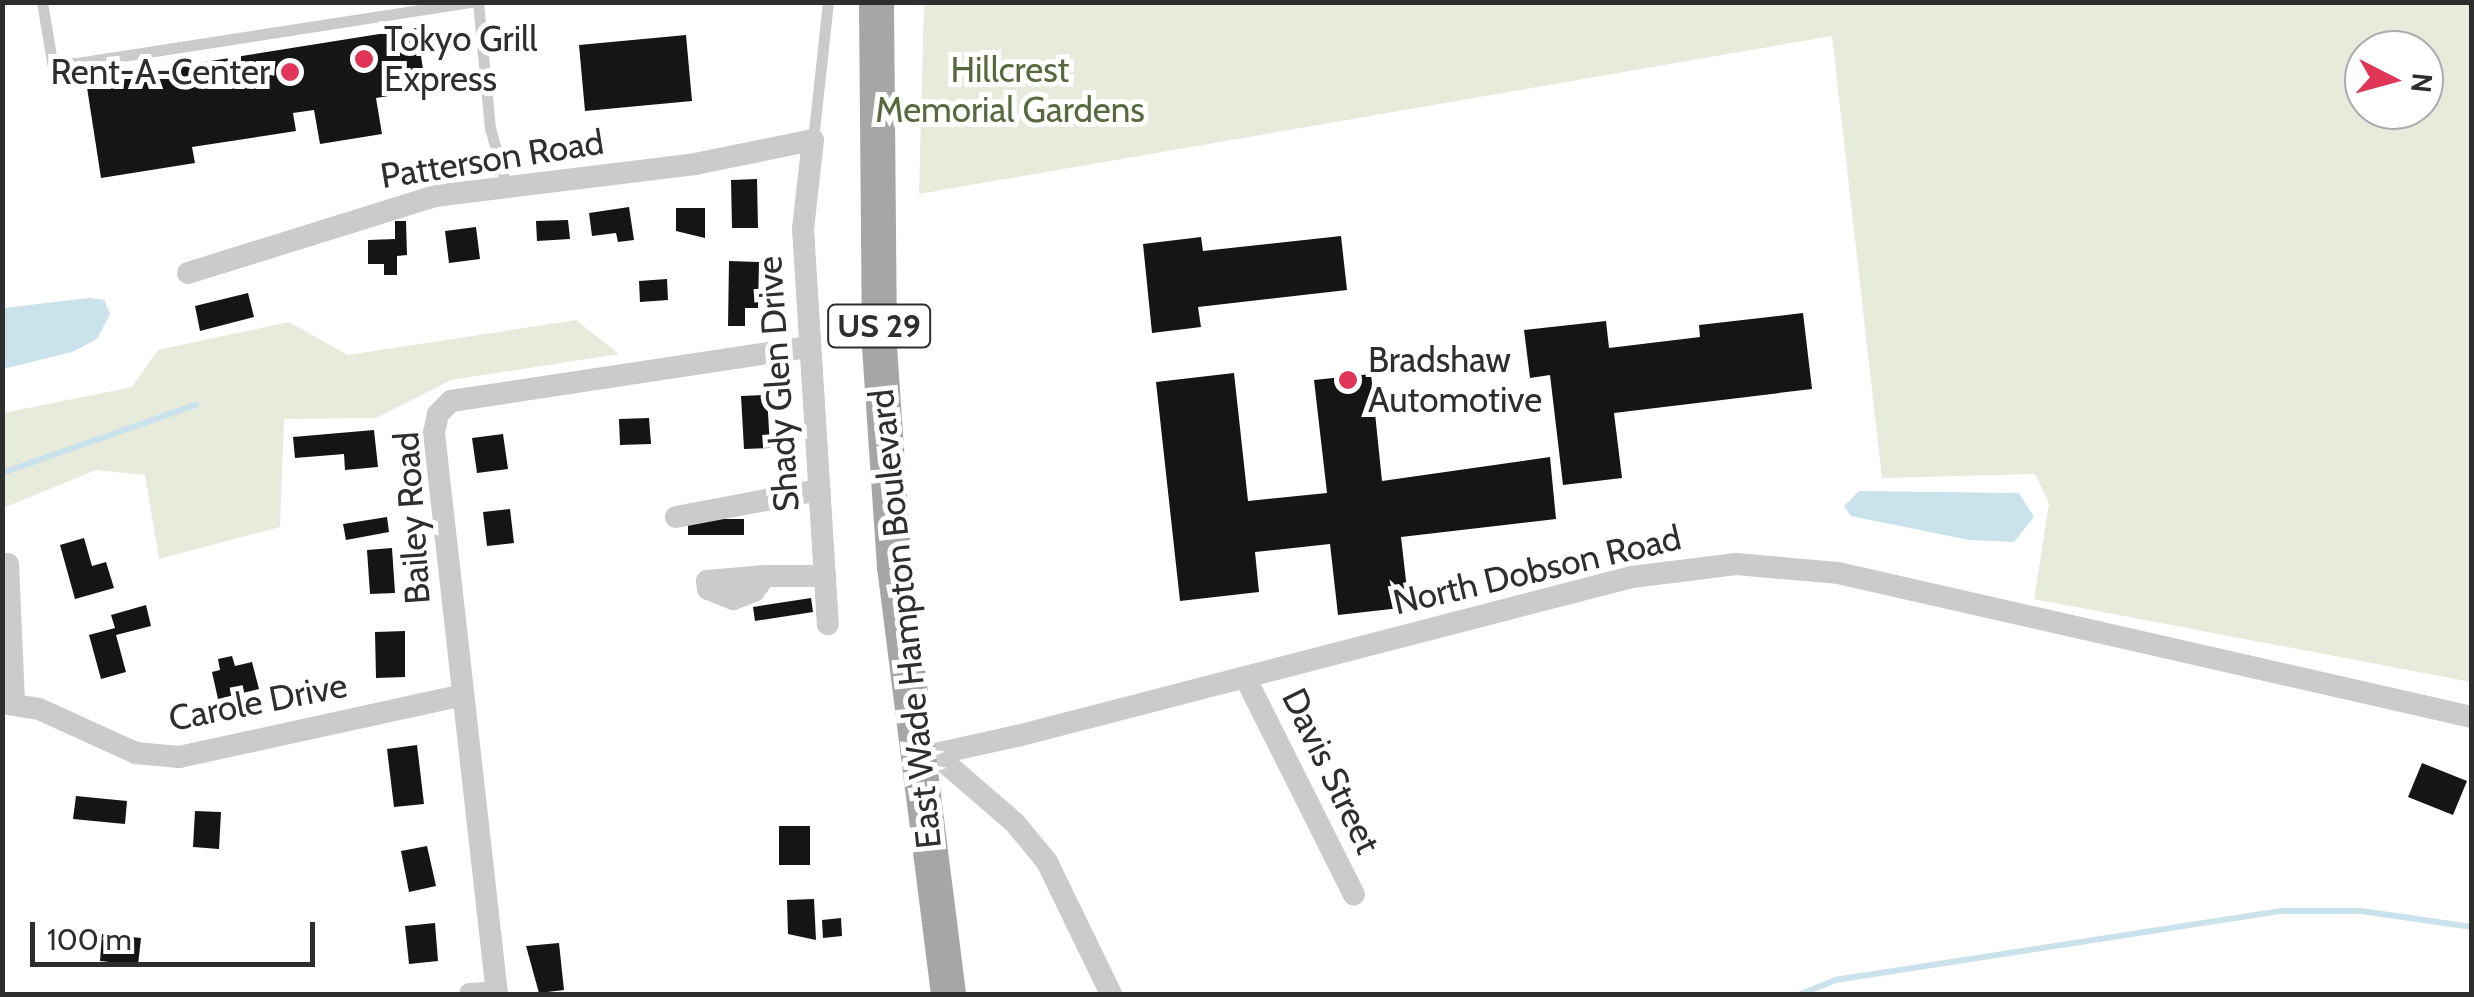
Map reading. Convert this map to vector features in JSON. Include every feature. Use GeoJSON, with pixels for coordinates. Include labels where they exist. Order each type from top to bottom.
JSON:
{"type":"FeatureCollection","features":[{"type":"Feature","properties":{"kind":"main road","name":"East Wade Hampton Boulevard"},"geometry":{"type":"LineString","coordinates":[[876,2],[879,346],[894,566],[926,752],[948,994]]}},
{"type":"Feature","properties":{"kind":"street","name":"Patterson Road"},"geometry":{"type":"LineString","coordinates":[[188,272],[418,201],[694,164],[814,140]]}},
{"type":"Feature","properties":{"kind":"street","name":"Shady Glen Drive"},"geometry":{"type":"LineString","coordinates":[[814,140],[803,229],[828,624]]}},
{"type":"Feature","properties":{"kind":"street","name":"Bailey Road"},"geometry":{"type":"LineString","coordinates":[[497,993],[434,433],[444,406],[810,347]]}},
{"type":"Feature","properties":{"kind":"street"},"geometry":{"type":"LineString","coordinates":[[676,517],[819,490]]}},
{"type":"Feature","properties":{"kind":"street","name":"Carole Drive"},"geometry":{"type":"LineString","coordinates":[[8,564],[8,703],[136,752],[179,757],[463,695]]}},
{"type":"Feature","properties":{"kind":"street","name":"North Dobson Road"},"geometry":{"type":"LineString","coordinates":[[926,752],[1246,679],[1632,578],[1761,564],[1933,593],[2468,718]]}},
{"type":"Feature","properties":{"kind":"street"},"geometry":{"type":"LineString","coordinates":[[765,576],[825,576]]}},
{"type":"Feature","properties":{"kind":"street","name":"Davis Street"},"geometry":{"type":"LineString","coordinates":[[1246,679],[1354,895]]}},
{"type":"Feature","properties":{"kind":"street"},"geometry":{"type":"LineString","coordinates":[[926,752],[1032,842],[1060,884],[1112,994]]}},
{"type":"Feature","properties":{"kind":"street"},"geometry":{"type":"LineString","coordinates":[[470,994],[497,993]]}},
{"type":"Feature","properties":{"kind":"lane"},"geometry":{"type":"LineString","coordinates":[[42,2],[52,62],[76,63],[433,4],[476,2],[490,128],[506,188]]}},
{"type":"Feature","properties":{"kind":"lane"},"geometry":{"type":"LineString","coordinates":[[814,140],[828,2]]}},
{"type":"Feature","properties":{"kind":"green space","name":"Hillcrest Memorial Gardens"},"geometry":{"type":"Polygon","coordinates":[[[924,3],[2471,3],[2471,682],[2034,599],[2049,504],[2035,474],[1882,478],[1832,36],[919,194],[924,3]]]}},
{"type":"Feature","properties":{"kind":"green space"},"geometry":{"type":"Polygon","coordinates":[[[576,320],[619,354],[451,380],[376,418],[284,419],[280,527],[159,559],[145,475],[96,470],[3,508],[3,413],[132,387],[158,350],[289,322],[348,355],[576,320]]]}},
{"type":"Feature","properties":{"kind":"water"},"geometry":{"type":"Polygon","coordinates":[[[90,298],[104,300],[110,314],[97,339],[72,352],[3,369],[3,308],[90,298]]]}},
{"type":"Feature","properties":{"kind":"water"},"geometry":{"type":"Polygon","coordinates":[[[1859,491],[2019,493],[2034,517],[2014,542],[1969,540],[1851,516],[1844,506],[1859,491]]]}},
{"type":"Feature","properties":{"kind":"building"},"geometry":{"type":"Polygon","coordinates":[[[417,28],[426,90],[376,98],[382,134],[320,144],[314,110],[293,113],[296,131],[192,147],[195,163],[101,178],[86,81],[417,28]]]}},
{"type":"Feature","properties":{"kind":"building"},"geometry":{"type":"Polygon","coordinates":[[[686,35],[692,101],[585,111],[579,45],[686,35]]]}},
{"type":"Feature","properties":{"kind":"building"},"geometry":{"type":"Polygon","coordinates":[[[757,179],[758,228],[732,228],[731,180],[757,179]]]}},
{"type":"Feature","properties":{"kind":"building"},"geometry":{"type":"Polygon","coordinates":[[[629,207],[634,240],[618,242],[616,233],[592,236],[589,213],[629,207]]]}},
{"type":"Feature","properties":{"kind":"building"},"geometry":{"type":"Polygon","coordinates":[[[676,208],[705,208],[705,238],[676,231],[676,208]]]}},
{"type":"Feature","properties":{"kind":"building"},"geometry":{"type":"Polygon","coordinates":[[[568,220],[570,239],[537,241],[536,221],[568,220]]]}},
{"type":"Feature","properties":{"kind":"building"},"geometry":{"type":"Polygon","coordinates":[[[395,221],[406,221],[407,255],[397,256],[397,275],[384,275],[384,264],[368,264],[368,240],[395,239],[395,221]]]}},
{"type":"Feature","properties":{"kind":"building"},"geometry":{"type":"Polygon","coordinates":[[[476,227],[480,259],[449,263],[445,231],[476,227]]]}},
{"type":"Feature","properties":{"kind":"building"},"geometry":{"type":"Polygon","coordinates":[[[1341,236],[1347,290],[1198,307],[1201,327],[1152,333],[1143,244],[1201,237],[1203,251],[1341,236]]]}},
{"type":"Feature","properties":{"kind":"building"},"geometry":{"type":"Polygon","coordinates":[[[729,261],[759,262],[758,308],[745,308],[745,326],[728,326],[729,261]]]}},
{"type":"Feature","properties":{"kind":"building"},"geometry":{"type":"Polygon","coordinates":[[[667,279],[668,300],[640,302],[639,281],[667,279]]]}},
{"type":"Feature","properties":{"kind":"building"},"geometry":{"type":"Polygon","coordinates":[[[248,293],[254,317],[200,331],[195,306],[248,293]]]}},
{"type":"Feature","properties":{"kind":"building"},"geometry":{"type":"Polygon","coordinates":[[[1803,313],[1812,389],[1614,413],[1622,478],[1563,485],[1550,375],[1530,378],[1524,330],[1606,321],[1609,348],[1700,337],[1699,325],[1803,313]]]}},
{"type":"Feature","properties":{"kind":"building"},"geometry":{"type":"Polygon","coordinates":[[[1234,373],[1248,501],[1327,493],[1314,380],[1371,374],[1382,481],[1550,457],[1556,519],[1401,537],[1409,607],[1338,615],[1330,544],[1255,552],[1259,592],[1180,601],[1156,382],[1234,373]]]}},
{"type":"Feature","properties":{"kind":"building"},"geometry":{"type":"Polygon","coordinates":[[[767,395],[770,448],[744,449],[741,396],[767,395]]]}},
{"type":"Feature","properties":{"kind":"building"},"geometry":{"type":"Polygon","coordinates":[[[649,418],[651,444],[620,445],[619,419],[649,418]]]}},
{"type":"Feature","properties":{"kind":"building"},"geometry":{"type":"Polygon","coordinates":[[[374,430],[378,467],[345,470],[344,454],[295,458],[293,437],[374,430]]]}},
{"type":"Feature","properties":{"kind":"building"},"geometry":{"type":"Polygon","coordinates":[[[503,434],[508,469],[477,473],[472,438],[503,434]]]}},
{"type":"Feature","properties":{"kind":"building"},"geometry":{"type":"Polygon","coordinates":[[[510,509],[514,543],[487,546],[483,512],[510,509]]]}},
{"type":"Feature","properties":{"kind":"building"},"geometry":{"type":"Polygon","coordinates":[[[387,517],[389,532],[346,540],[343,524],[387,517]]]}},
{"type":"Feature","properties":{"kind":"building"},"geometry":{"type":"Polygon","coordinates":[[[688,519],[744,519],[744,535],[688,535],[688,519]]]}},
{"type":"Feature","properties":{"kind":"building"},"geometry":{"type":"Polygon","coordinates":[[[84,538],[92,566],[106,562],[114,588],[75,599],[60,545],[84,538]]]}},
{"type":"Feature","properties":{"kind":"building"},"geometry":{"type":"Polygon","coordinates":[[[392,548],[395,593],[370,594],[367,550],[392,548]]]}},
{"type":"Feature","properties":{"kind":"building"},"geometry":{"type":"Polygon","coordinates":[[[811,598],[813,612],[755,621],[753,607],[811,598]]]}},
{"type":"Feature","properties":{"kind":"building"},"geometry":{"type":"Polygon","coordinates":[[[146,605],[151,626],[116,635],[126,672],[101,679],[89,635],[115,628],[111,615],[146,605]]]}},
{"type":"Feature","properties":{"kind":"building"},"geometry":{"type":"Polygon","coordinates":[[[405,631],[405,677],[376,678],[375,632],[405,631]]]}},
{"type":"Feature","properties":{"kind":"building"},"geometry":{"type":"Polygon","coordinates":[[[232,656],[235,666],[252,662],[259,689],[218,699],[212,672],[220,670],[218,659],[232,656]]]}},
{"type":"Feature","properties":{"kind":"building"},"geometry":{"type":"Polygon","coordinates":[[[417,745],[424,804],[394,807],[387,749],[417,745]]]}},
{"type":"Feature","properties":{"kind":"building"},"geometry":{"type":"Polygon","coordinates":[[[2422,763],[2467,781],[2453,815],[2408,797],[2422,763]]]}},
{"type":"Feature","properties":{"kind":"building"},"geometry":{"type":"Polygon","coordinates":[[[76,796],[127,801],[125,824],[73,819],[76,796]]]}},
{"type":"Feature","properties":{"kind":"building"},"geometry":{"type":"Polygon","coordinates":[[[195,811],[221,812],[219,849],[193,847],[195,811]]]}},
{"type":"Feature","properties":{"kind":"building"},"geometry":{"type":"Polygon","coordinates":[[[779,826],[810,826],[810,865],[779,865],[779,826]]]}},
{"type":"Feature","properties":{"kind":"building"},"geometry":{"type":"Polygon","coordinates":[[[427,846],[436,886],[409,892],[401,851],[427,846]]]}},
{"type":"Feature","properties":{"kind":"building"},"geometry":{"type":"Polygon","coordinates":[[[814,899],[816,940],[788,934],[787,900],[814,899]]]}},
{"type":"Feature","properties":{"kind":"building"},"geometry":{"type":"Polygon","coordinates":[[[841,918],[842,936],[823,938],[822,920],[841,918]]]}},
{"type":"Feature","properties":{"kind":"building"},"geometry":{"type":"Polygon","coordinates":[[[435,923],[438,961],[409,964],[405,926],[435,923]]]}},
{"type":"Feature","properties":{"kind":"building"},"geometry":{"type":"Polygon","coordinates":[[[102,934],[141,938],[138,965],[100,961],[102,934]]]}},
{"type":"Feature","properties":{"kind":"building"},"geometry":{"type":"Polygon","coordinates":[[[559,943],[564,990],[539,993],[526,946],[559,943]]]}},
{"type":"Feature","properties":{"kind":"waterway"},"geometry":{"type":"LineString","coordinates":[[2,473],[195,405]]}},
{"type":"Feature","properties":{"kind":"waterway"},"geometry":{"type":"LineString","coordinates":[[1801,994],[1835,980],[2280,911],[2361,911],[2472,927]]}},
{"type":"Feature","properties":{"kind":"place","name":"Tokyo Grill Express"},"geometry":{"type":"Point","coordinates":[364,59]}},
{"type":"Feature","properties":{"kind":"place","name":"Rent-A-Center"},"geometry":{"type":"Point","coordinates":[290,72]}},
{"type":"Feature","properties":{"kind":"place","name":"Bradshaw Automotive"},"geometry":{"type":"Point","coordinates":[1348,380]}}]}
